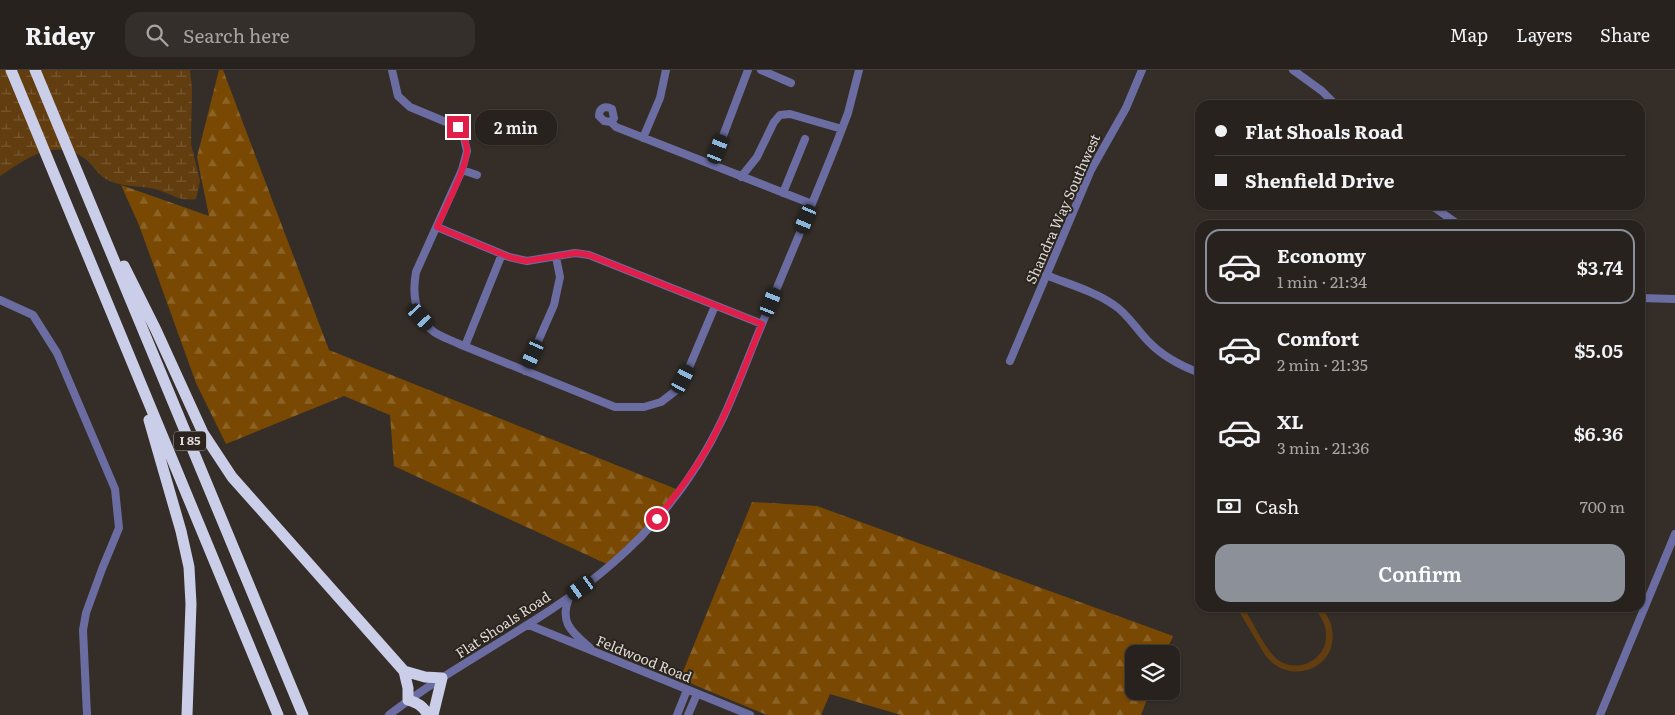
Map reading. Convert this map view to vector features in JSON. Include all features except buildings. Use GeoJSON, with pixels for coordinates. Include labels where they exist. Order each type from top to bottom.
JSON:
{"type":"FeatureCollection","features":[{"type":"Feature","properties":{"kind":"highway","name":"I 85"},"geometry":{"type":"LineString","coordinates":[[11,70],[278,715]]}},
{"type":"Feature","properties":{"kind":"highway","name":"I 85"},"geometry":{"type":"LineString","coordinates":[[35,70],[303,715]]}},
{"type":"Feature","properties":{"kind":"highway"},"geometry":{"type":"LineString","coordinates":[[76,168],[156,330],[203,433],[232,477],[404,671],[408,688],[408,700],[418,703],[428,715]]}},
{"type":"Feature","properties":{"kind":"highway"},"geometry":{"type":"LineString","coordinates":[[134,368],[181,531],[188,567],[191,604],[187,715]]}},
{"type":"Feature","properties":{"kind":"highway"},"geometry":{"type":"LineString","coordinates":[[404,671],[425,677],[442,678],[433,715]]}},
{"type":"Feature","properties":{"kind":"street"},"geometry":{"type":"LineString","coordinates":[[392,70],[398,96],[410,107],[458,127],[464,138],[467,151],[462,170],[416,272],[414,299],[421,317],[434,332],[615,407],[644,406],[662,402],[678,389],[715,306]]}},
{"type":"Feature","properties":{"kind":"street"},"geometry":{"type":"LineString","coordinates":[[643,138],[660,98],[666,70]]}},
{"type":"Feature","properties":{"kind":"street"},"geometry":{"type":"LineString","coordinates":[[712,165],[748,70]]}},
{"type":"Feature","properties":{"kind":"street"},"geometry":{"type":"LineString","coordinates":[[760,70],[791,82]]}},
{"type":"Feature","properties":{"kind":"street","name":"Flat Shoals Road"},"geometry":{"type":"LineString","coordinates":[[390,715],[408,700],[529,625],[569,597],[636,542],[674,497],[697,465],[723,417],[842,128],[859,70]]}},
{"type":"Feature","properties":{"kind":"street","name":"Shandra Way Southwest"},"geometry":{"type":"LineString","coordinates":[[1010,361],[1091,170],[1126,108],[1142,70]]}},
{"type":"Feature","properties":{"kind":"street"},"geometry":{"type":"LineString","coordinates":[[1293,70],[1315,85],[1331,100]]}},
{"type":"Feature","properties":{"kind":"street"},"geometry":{"type":"LineString","coordinates":[[741,176],[757,157],[774,122],[780,115],[790,114],[842,128]]}},
{"type":"Feature","properties":{"kind":"street"},"geometry":{"type":"LineString","coordinates":[[611,122],[616,127],[812,204]]}},
{"type":"Feature","properties":{"kind":"street"},"geometry":{"type":"LineString","coordinates":[[783,193],[805,139]]}},
{"type":"Feature","properties":{"kind":"street"},"geometry":{"type":"LineString","coordinates":[[462,170],[477,175]]}},
{"type":"Feature","properties":{"kind":"street"},"geometry":{"type":"LineString","coordinates":[[1438,210],[1451,220]]}},
{"type":"Feature","properties":{"kind":"street"},"geometry":{"type":"LineString","coordinates":[[437,227],[502,254],[526,261],[576,253],[589,255],[762,324]]}},
{"type":"Feature","properties":{"kind":"street"},"geometry":{"type":"LineString","coordinates":[[465,346],[502,254]]}},
{"type":"Feature","properties":{"kind":"street"},"geometry":{"type":"LineString","coordinates":[[525,371],[554,305],[560,277],[556,256]]}},
{"type":"Feature","properties":{"kind":"street"},"geometry":{"type":"LineString","coordinates":[[1046,275],[1113,304],[1125,314],[1160,352],[1195,371]]}},
{"type":"Feature","properties":{"kind":"street"},"geometry":{"type":"LineString","coordinates":[[1645,298],[1675,299]]}},
{"type":"Feature","properties":{"kind":"street"},"geometry":{"type":"LineString","coordinates":[[0,300],[33,315],[57,352],[115,489],[119,528],[86,613],[84,630],[87,715]]}},
{"type":"Feature","properties":{"kind":"street"},"geometry":{"type":"LineString","coordinates":[[1645,606],[1675,534]]}},
{"type":"Feature","properties":{"kind":"street"},"geometry":{"type":"LineString","coordinates":[[569,597],[565,608],[565,619],[572,633],[596,652]]}},
{"type":"Feature","properties":{"kind":"street"},"geometry":{"type":"LineString","coordinates":[[1600,715],[1643,612]]}},
{"type":"Feature","properties":{"kind":"street","name":"Feldwood Road"},"geometry":{"type":"LineString","coordinates":[[529,625],[750,715]]}},
{"type":"Feature","properties":{"kind":"street"},"geometry":{"type":"LineString","coordinates":[[677,715],[687,690]]}},
{"type":"Feature","properties":{"kind":"street"},"geometry":{"type":"LineString","coordinates":[[688,715],[697,694]]}},
{"type":"Feature","properties":{"kind":"green space"},"geometry":{"type":"Polygon","coordinates":[[[0,70],[190,70],[192,88],[191,144],[200,181],[196,199],[175,197],[155,189],[128,186],[109,181],[98,173],[84,158],[73,152],[61,150],[51,150],[30,157],[0,176],[0,70]]]}},
{"type":"Feature","properties":{"kind":"green space"},"geometry":{"type":"Polygon","coordinates":[[[219,70],[223,70],[329,350],[676,489],[644,540],[611,566],[394,466],[390,415],[344,396],[226,444],[196,383],[139,225],[121,185],[209,216],[197,157],[219,70]]]}},
{"type":"Feature","properties":{"kind":"green space"},"geometry":{"type":"Polygon","coordinates":[[[752,502],[817,506],[1173,636],[1169,645],[1125,645],[1125,700],[1147,700],[1141,715],[901,715],[830,694],[821,715],[767,715],[680,679],[752,502]]]}},
{"type":"Feature","properties":{"kind":"green space"},"geometry":{"type":"Polygon","coordinates":[[[1239,612],[1246,612],[1273,656],[1286,664],[1294,666],[1310,662],[1321,652],[1325,644],[1326,632],[1323,621],[1317,612],[1324,612],[1332,629],[1332,643],[1328,654],[1320,663],[1310,669],[1299,671],[1287,670],[1275,665],[1265,655],[1239,612]]]}},
{"type":"Feature","properties":{"kind":"route"},"geometry":{"type":"LineString","coordinates":[[458,127],[464,138],[467,151],[462,170],[437,227],[509,257],[526,261],[576,253],[589,255],[762,324],[723,417],[708,447],[657,519]]}}]}
